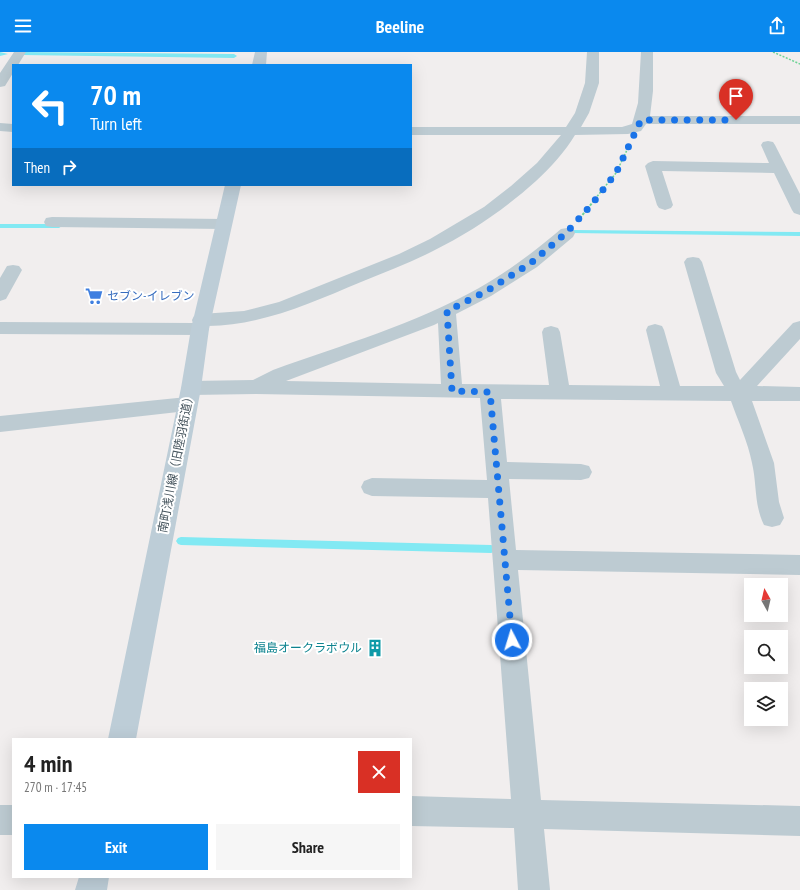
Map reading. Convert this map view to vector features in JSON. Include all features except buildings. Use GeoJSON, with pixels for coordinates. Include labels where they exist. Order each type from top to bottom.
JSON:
{"type":"FeatureCollection","features":[{"type":"Feature","properties":{"kind":"street"},"geometry":{"type":"LineString","coordinates":[[14,64],[20,52]]}},
{"type":"Feature","properties":{"kind":"street"},"geometry":{"type":"LineString","coordinates":[[259,64],[261,52]]}},
{"type":"Feature","properties":{"kind":"street"},"geometry":{"type":"LineString","coordinates":[[0,328],[200,325],[244,317],[277,309],[388,264],[435,243],[462,228],[518,188],[558,151],[582,113],[592,87],[594,72],[593,52]]}},
{"type":"Feature","properties":{"kind":"street"},"geometry":{"type":"LineString","coordinates":[[639,124],[648,83],[647,52]]}},
{"type":"Feature","properties":{"kind":"street"},"geometry":{"type":"LineString","coordinates":[[5,80],[12,67]]}},
{"type":"Feature","properties":{"kind":"street"},"geometry":{"type":"LineString","coordinates":[[412,131],[622,132],[639,124],[800,120]]}},
{"type":"Feature","properties":{"kind":"street"},"geometry":{"type":"LineString","coordinates":[[0,127],[12,128]]}},
{"type":"Feature","properties":{"kind":"street"},"geometry":{"type":"LineString","coordinates":[[768,145],[800,210]]}},
{"type":"Feature","properties":{"kind":"street"},"geometry":{"type":"LineString","coordinates":[[665,205],[654,166],[778,168]]}},
{"type":"Feature","properties":{"kind":"street","name":"南町浅川線（旧陸羽街道）"},"geometry":{"type":"LineString","coordinates":[[122,738],[189,396],[200,325],[233,186]]}},
{"type":"Feature","properties":{"kind":"street"},"geometry":{"type":"LineString","coordinates":[[52,222],[224,224]]}},
{"type":"Feature","properties":{"kind":"street"},"geometry":{"type":"LineString","coordinates":[[256,387],[280,375],[427,321],[485,292],[531,263],[567,232]]}},
{"type":"Feature","properties":{"kind":"street"},"geometry":{"type":"LineString","coordinates":[[693,262],[726,373],[739,394],[763,463],[768,502],[772,518]]}},
{"type":"Feature","properties":{"kind":"street"},"geometry":{"type":"LineString","coordinates":[[0,295],[13,270]]}},
{"type":"Feature","properties":{"kind":"street"},"geometry":{"type":"LineString","coordinates":[[447,311],[452,391]]}},
{"type":"Feature","properties":{"kind":"street"},"geometry":{"type":"LineString","coordinates":[[739,394],[800,327]]}},
{"type":"Feature","properties":{"kind":"street"},"geometry":{"type":"LineString","coordinates":[[655,330],[672,393]]}},
{"type":"Feature","properties":{"kind":"street"},"geometry":{"type":"LineString","coordinates":[[551,332],[560,392]]}},
{"type":"Feature","properties":{"kind":"street"},"geometry":{"type":"LineString","coordinates":[[0,424],[256,387],[490,392],[800,394]]}},
{"type":"Feature","properties":{"kind":"street"},"geometry":{"type":"LineString","coordinates":[[490,392],[534,890]]}},
{"type":"Feature","properties":{"kind":"street"},"geometry":{"type":"LineString","coordinates":[[372,487],[581,472]]}},
{"type":"Feature","properties":{"kind":"street"},"geometry":{"type":"LineString","coordinates":[[505,560],[800,565]]}},
{"type":"Feature","properties":{"kind":"street"},"geometry":{"type":"LineString","coordinates":[[412,811],[800,821]]}},
{"type":"Feature","properties":{"kind":"street"},"geometry":{"type":"LineString","coordinates":[[0,820],[12,820]]}},
{"type":"Feature","properties":{"kind":"street"},"geometry":{"type":"LineString","coordinates":[[91,890],[94,878]]}},
{"type":"Feature","properties":{"kind":"path"},"geometry":{"type":"LineString","coordinates":[[773,52],[800,64]]}},
{"type":"Feature","properties":{"kind":"path"},"geometry":{"type":"LineString","coordinates":[[567,232],[592,204],[616,173],[639,124]]}},
{"type":"Feature","properties":{"kind":"waterway"},"geometry":{"type":"LineString","coordinates":[[0,54],[5,54]]}},
{"type":"Feature","properties":{"kind":"waterway"},"geometry":{"type":"LineString","coordinates":[[25,54],[234,56]]}},
{"type":"Feature","properties":{"kind":"waterway"},"geometry":{"type":"LineString","coordinates":[[0,226],[59,226]]}},
{"type":"Feature","properties":{"kind":"waterway"},"geometry":{"type":"LineString","coordinates":[[573,232],[798,234]]}},
{"type":"Feature","properties":{"kind":"waterway"},"geometry":{"type":"LineString","coordinates":[[181,541],[491,549]]}},
{"type":"Feature","properties":{"kind":"place","name":"セブン-イレブン"},"geometry":{"type":"Point","coordinates":[94,296]}},
{"type":"Feature","properties":{"kind":"place","name":"福島オークラボウル"},"geometry":{"type":"Point","coordinates":[375,648]}},
{"type":"Feature","properties":{"kind":"route"},"geometry":{"type":"LineString","coordinates":[[512,640],[490,392],[452,391],[447,311],[485,292],[531,263],[567,232],[592,204],[616,173],[641,120],[736,120]]}}]}
